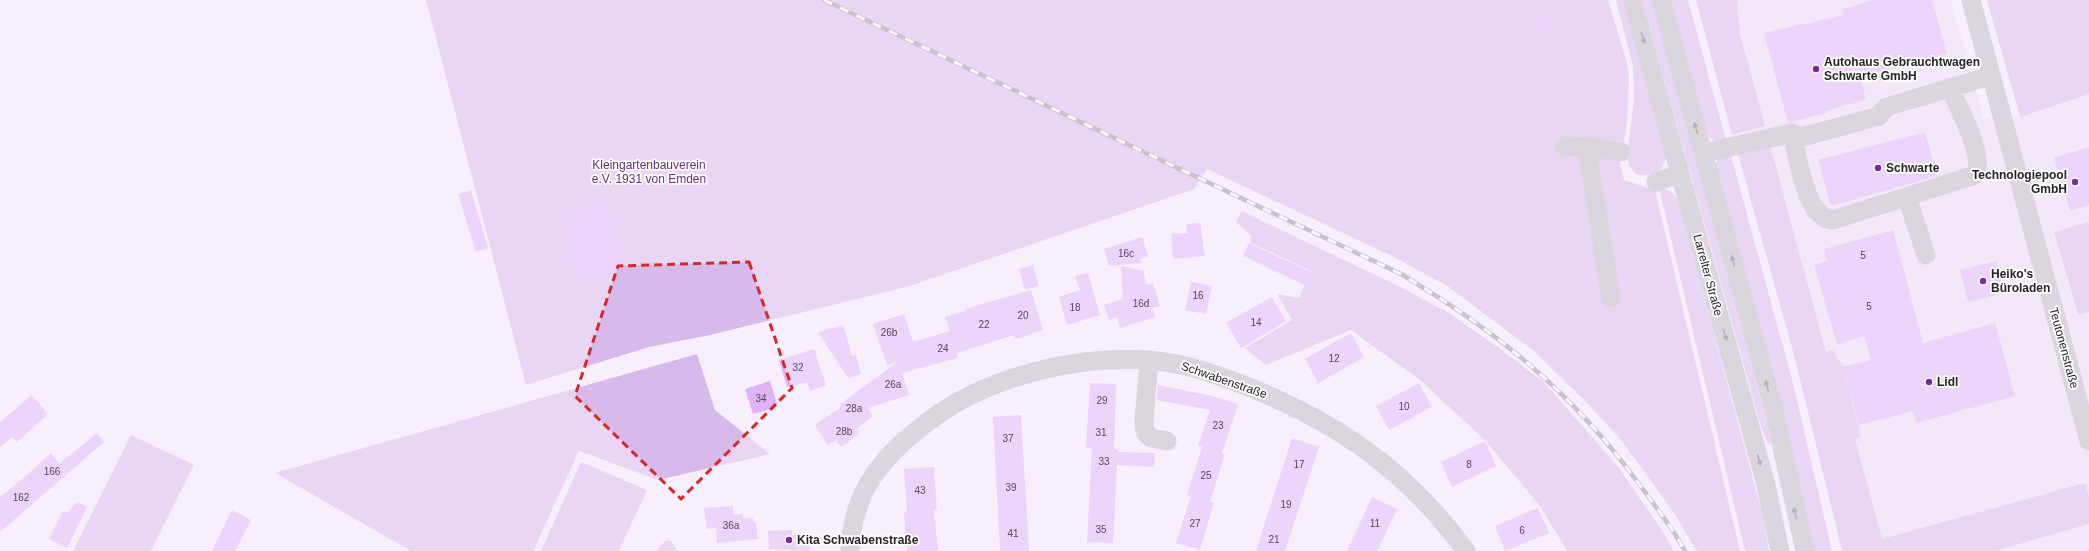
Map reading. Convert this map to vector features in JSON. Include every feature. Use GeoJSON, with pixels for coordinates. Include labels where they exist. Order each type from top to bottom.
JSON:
{"type":"FeatureCollection","features":[{"type":"Feature","properties":{"kind":"street","name":"Larrelter Straße"},"geometry":{"type":"LineString","coordinates":[[1632,0],[1765,481],[1780,551]]}},
{"type":"Feature","properties":{"kind":"street"},"geometry":{"type":"LineString","coordinates":[[1661,0],[1773,407],[1805,551]]}},
{"type":"Feature","properties":{"kind":"street","name":"Teutonenstraße"},"geometry":{"type":"LineString","coordinates":[[1971,0],[1990,76],[2089,441]]}},
{"type":"Feature","properties":{"kind":"street"},"geometry":{"type":"LineString","coordinates":[[1703,153],[1792,133],[1802,137],[1879,116],[1886,107],[1990,76]]}},
{"type":"Feature","properties":{"kind":"street"},"geometry":{"type":"LineString","coordinates":[[1792,133],[1809,199],[1819,215],[1826,220],[1833,220],[1975,175],[1978,170],[1978,162],[1971,137],[1950,88]]}},
{"type":"Feature","properties":{"kind":"street"},"geometry":{"type":"LineString","coordinates":[[1564,146],[1588,147],[1621,152]]}},
{"type":"Feature","properties":{"kind":"street"},"geometry":{"type":"LineString","coordinates":[[1588,147],[1588,156],[1610,298]]}},
{"type":"Feature","properties":{"kind":"street"},"geometry":{"type":"LineString","coordinates":[[1656,182],[1680,174]]}},
{"type":"Feature","properties":{"kind":"street"},"geometry":{"type":"LineString","coordinates":[[1908,197],[1926,255]]}},
{"type":"Feature","properties":{"kind":"street","name":"Schwabenstraße"},"geometry":{"type":"LineString","coordinates":[[850,551],[858,508],[865,490],[877,469],[904,441],[953,405],[983,389],[1015,377],[1064,364],[1107,360],[1148,360],[1194,368],[1214,374],[1273,397],[1336,430],[1381,460],[1431,506],[1466,551]]}},
{"type":"Feature","properties":{"kind":"street"},"geometry":{"type":"LineString","coordinates":[[1148,360],[1144,420],[1145,432],[1151,438],[1167,441]]}},
{"type":"Feature","properties":{"kind":"highlighted area"},"geometry":{"type":"Polygon","coordinates":[[[749,262],[792,388],[681,499],[575,396],[618,266],[749,262]]]}},
{"type":"Feature","properties":{"kind":"shaded area"},"geometry":{"type":"Polygon","coordinates":[[[1705,0],[1951,0],[1984,119],[2020,117],[2089,94],[2089,222],[2054,233],[2077,315],[2089,312],[2089,551],[1870,551],[1799,350],[1705,0]]]}},
{"type":"Feature","properties":{"kind":"green space","name":"Kleingartenbauverein e.V. 1931 von Emden"},"geometry":{"type":"Polygon","coordinates":[[[426,0],[1608,0],[1627,63],[1629,78],[1627,122],[1620,163],[1624,180],[1655,190],[1740,551],[1697,551],[1672,510],[1621,440],[1589,405],[1534,351],[1449,287],[1394,257],[1207,169],[1194,189],[910,286],[710,335],[649,347],[526,385],[426,0]]]}},
{"type":"Feature","properties":{"kind":"green space"},"geometry":{"type":"Polygon","coordinates":[[[1616,0],[1622,0],[1666,157],[1662,168],[1659,171],[1648,175],[1637,175],[1629,166],[1627,156],[1634,100],[1633,67],[1616,0]]]}},
{"type":"Feature","properties":{"kind":"green space"},"geometry":{"type":"Polygon","coordinates":[[[1642,0],[1652,0],[1763,408],[1771,443],[1768,444],[1761,427],[1642,0]]]}},
{"type":"Feature","properties":{"kind":"green space"},"geometry":{"type":"Polygon","coordinates":[[[1670,0],[1688,0],[1726,140],[1717,142],[1710,138],[1705,130],[1670,0]]]}},
{"type":"Feature","properties":{"kind":"green space"},"geometry":{"type":"Polygon","coordinates":[[[1696,0],[1737,0],[1740,34],[1765,126],[1732,135],[1696,0]]]}},
{"type":"Feature","properties":{"kind":"green space"},"geometry":{"type":"Polygon","coordinates":[[[1987,0],[2089,0],[2089,94],[2020,117],[1987,0]]]}},
{"type":"Feature","properties":{"kind":"green space"},"geometry":{"type":"Polygon","coordinates":[[[1770,145],[1826,352],[1833,350],[1843,367],[1861,437],[1855,439],[1882,539],[2085,483],[2089,496],[2089,524],[1995,551],[1842,551],[1795,359],[1738,154],[1770,145]]]}},
{"type":"Feature","properties":{"kind":"green space"},"geometry":{"type":"Polygon","coordinates":[[[1730,152],[1793,383],[1832,551],[1814,551],[1774,376],[1715,165],[1720,155],[1730,152]]]}},
{"type":"Feature","properties":{"kind":"green space"},"geometry":{"type":"Polygon","coordinates":[[[1659,188],[1671,191],[1678,200],[1763,516],[1769,551],[1745,551],[1659,188]]]}},
{"type":"Feature","properties":{"kind":"green space"},"geometry":{"type":"Polygon","coordinates":[[[1242,211],[1398,286],[1449,313],[1502,350],[1545,383],[1618,467],[1660,527],[1674,551],[1567,551],[1540,506],[1486,441],[1420,380],[1351,330],[1266,365],[1245,348],[1292,320],[1277,294],[1299,298],[1311,271],[1251,243],[1251,236],[1236,222],[1242,211]]]}},
{"type":"Feature","properties":{"kind":"green space"},"geometry":{"type":"Polygon","coordinates":[[[2089,222],[2089,312],[2078,315],[2054,232],[2089,222]]]}},
{"type":"Feature","properties":{"kind":"green space"},"geometry":{"type":"Polygon","coordinates":[[[697,354],[715,410],[770,454],[658,480],[579,451],[533,551],[411,551],[275,473],[697,354]]]}},
{"type":"Feature","properties":{"kind":"green space"},"geometry":{"type":"Polygon","coordinates":[[[131,435],[194,465],[151,551],[73,551],[131,435]]]}},
{"type":"Feature","properties":{"kind":"green space"},"geometry":{"type":"Polygon","coordinates":[[[581,462],[647,490],[619,551],[541,551],[581,462]]]}},
{"type":"Feature","properties":{"kind":"green space"},"geometry":{"type":"Polygon","coordinates":[[[667,540],[672,542],[678,551],[656,551],[664,542],[667,540]]]}},
{"type":"Feature","properties":{"kind":"building"},"geometry":{"type":"Polygon","coordinates":[[[1873,0],[1932,0],[1947,54],[1860,77],[1866,100],[1788,123],[1764,33],[1844,15],[1842,9],[1873,0]]]}},
{"type":"Feature","properties":{"kind":"building"},"geometry":{"type":"Polygon","coordinates":[[[1550,14],[1555,28],[1537,34],[1532,20],[1550,14]]]}},
{"type":"Feature","properties":{"kind":"building","name":"Schwarte"},"geometry":{"type":"Polygon","coordinates":[[[1925,132],[1937,176],[1831,206],[1818,160],[1925,132]]]}},
{"type":"Feature","properties":{"kind":"building","name":"Technologiepool GmbH"},"geometry":{"type":"Polygon","coordinates":[[[2089,147],[2089,205],[2070,211],[2054,158],[2089,147]]]}},
{"type":"Feature","properties":{"kind":"building"},"geometry":{"type":"Polygon","coordinates":[[[471,190],[488,248],[476,252],[458,194],[471,190]]]}},
{"type":"Feature","properties":{"kind":"building"},"geometry":{"type":"Polygon","coordinates":[[[607,203],[625,269],[579,281],[561,215],[607,203]]]}},
{"type":"Feature","properties":{"kind":"building"},"geometry":{"type":"Polygon","coordinates":[[[1200,223],[1205,256],[1173,259],[1171,234],[1187,233],[1186,224],[1200,223]]]}},
{"type":"Feature","properties":{"kind":"building"},"geometry":{"type":"Polygon","coordinates":[[[1893,230],[1923,343],[1995,323],[2015,396],[1916,423],[1913,411],[1859,425],[1843,367],[1871,360],[1864,336],[1837,344],[1814,265],[1827,261],[1824,249],[1893,230]]]}},
{"type":"Feature","properties":{"kind":"building"},"geometry":{"type":"Polygon","coordinates":[[[1142,237],[1148,256],[1140,259],[1141,263],[1109,266],[1104,249],[1142,237]]]}},
{"type":"Feature","properties":{"kind":"building"},"geometry":{"type":"Polygon","coordinates":[[[1249,243],[1311,272],[1305,285],[1243,256],[1249,243]]]}},
{"type":"Feature","properties":{"kind":"building","name":"Heiko's Büroladen"},"geometry":{"type":"Polygon","coordinates":[[[1997,261],[2005,293],[1968,302],[1960,270],[1997,261]]]}},
{"type":"Feature","properties":{"kind":"building"},"geometry":{"type":"Polygon","coordinates":[[[1033,265],[1039,286],[1025,290],[1019,269],[1033,265]]]}},
{"type":"Feature","properties":{"kind":"building"},"geometry":{"type":"Polygon","coordinates":[[[1121,266],[1143,271],[1147,285],[1153,283],[1160,306],[1152,308],[1155,317],[1120,328],[1117,317],[1109,320],[1104,305],[1123,299],[1121,266]]]}},
{"type":"Feature","properties":{"kind":"building"},"geometry":{"type":"Polygon","coordinates":[[[1088,273],[1100,315],[1067,325],[1059,297],[1080,290],[1075,276],[1088,273]]]}},
{"type":"Feature","properties":{"kind":"building"},"geometry":{"type":"Polygon","coordinates":[[[1191,282],[1212,286],[1206,314],[1185,310],[1191,282]]]}},
{"type":"Feature","properties":{"kind":"building"},"geometry":{"type":"Polygon","coordinates":[[[1031,290],[1043,330],[1015,339],[1014,335],[957,353],[958,358],[902,373],[909,395],[868,408],[873,416],[856,429],[859,434],[841,447],[836,440],[828,445],[815,425],[841,407],[839,405],[897,362],[887,365],[873,324],[904,314],[913,342],[950,331],[945,317],[965,311],[965,309],[1031,290]]]}},
{"type":"Feature","properties":{"kind":"building"},"geometry":{"type":"Polygon","coordinates":[[[1272,297],[1286,321],[1241,348],[1226,323],[1272,297]]]}},
{"type":"Feature","properties":{"kind":"building"},"geometry":{"type":"Polygon","coordinates":[[[843,325],[852,356],[856,355],[861,374],[848,378],[818,332],[843,325]]]}},
{"type":"Feature","properties":{"kind":"building"},"geometry":{"type":"Polygon","coordinates":[[[1351,333],[1364,357],[1318,383],[1305,359],[1351,333]]]}},
{"type":"Feature","properties":{"kind":"building"},"geometry":{"type":"Polygon","coordinates":[[[814,349],[826,385],[810,391],[807,382],[787,387],[779,360],[814,349]]]}},
{"type":"Feature","properties":{"kind":"building"},"geometry":{"type":"Polygon","coordinates":[[[770,381],[778,407],[753,414],[745,389],[770,381]]]}},
{"type":"Feature","properties":{"kind":"building"},"geometry":{"type":"Polygon","coordinates":[[[1090,383],[1116,384],[1114,449],[1118,449],[1118,452],[1155,453],[1154,467],[1117,465],[1113,543],[1087,542],[1092,448],[1086,448],[1090,383]]]}},
{"type":"Feature","properties":{"kind":"building"},"geometry":{"type":"Polygon","coordinates":[[[1419,383],[1432,407],[1389,430],[1376,406],[1419,383]]]}},
{"type":"Feature","properties":{"kind":"building"},"geometry":{"type":"Polygon","coordinates":[[[1158,385],[1208,395],[1238,404],[1222,453],[1225,454],[1210,502],[1214,503],[1200,550],[1176,543],[1191,496],[1187,495],[1202,447],[1198,446],[1210,410],[1157,400],[1158,385]]]}},
{"type":"Feature","properties":{"kind":"building"},"geometry":{"type":"Polygon","coordinates":[[[32,395],[48,414],[17,442],[12,437],[0,447],[0,422],[32,395]]]}},
{"type":"Feature","properties":{"kind":"building"},"geometry":{"type":"Polygon","coordinates":[[[1021,415],[1029,551],[1000,551],[993,417],[1021,415]]]}},
{"type":"Feature","properties":{"kind":"building"},"geometry":{"type":"Polygon","coordinates":[[[97,433],[104,442],[0,532],[0,497],[51,453],[59,464],[97,433]]]}},
{"type":"Feature","properties":{"kind":"building"},"geometry":{"type":"Polygon","coordinates":[[[1292,438],[1319,447],[1285,551],[1256,551],[1292,438]]]}},
{"type":"Feature","properties":{"kind":"building"},"geometry":{"type":"Polygon","coordinates":[[[1485,441],[1496,466],[1452,487],[1441,462],[1485,441]]]}},
{"type":"Feature","properties":{"kind":"building"},"geometry":{"type":"Polygon","coordinates":[[[934,467],[937,510],[934,510],[938,551],[907,551],[904,513],[907,512],[904,469],[934,467]]]}},
{"type":"Feature","properties":{"kind":"building"},"geometry":{"type":"Polygon","coordinates":[[[1372,497],[1397,509],[1377,551],[1347,551],[1372,497]]]}},
{"type":"Feature","properties":{"kind":"building"},"geometry":{"type":"Polygon","coordinates":[[[77,502],[87,507],[67,548],[49,539],[63,511],[67,513],[77,502]]]}},
{"type":"Feature","properties":{"kind":"building"},"geometry":{"type":"Polygon","coordinates":[[[733,506],[733,515],[743,514],[743,519],[753,518],[753,522],[756,522],[758,539],[717,543],[716,528],[707,529],[704,508],[733,506]]]}},
{"type":"Feature","properties":{"kind":"building"},"geometry":{"type":"Polygon","coordinates":[[[1538,508],[1549,533],[1505,551],[1495,526],[1538,508]]]}},
{"type":"Feature","properties":{"kind":"building"},"geometry":{"type":"Polygon","coordinates":[[[232,510],[251,520],[235,551],[212,551],[232,510]]]}},
{"type":"Feature","properties":{"kind":"building","name":"Kita Schwabenstraße"},"geometry":{"type":"Polygon","coordinates":[[[792,530],[792,535],[809,534],[810,551],[769,549],[768,531],[792,530]]]}},
{"type":"Feature","properties":{"kind":"railway"},"geometry":{"type":"LineString","coordinates":[[824,0],[1401,274],[1437,296],[1501,342],[1560,392],[1587,420],[1639,484],[1675,534],[1685,551]]}},
{"type":"Feature","properties":{"kind":"place","name":"Autohaus Gebrauchtwagen Schwarte GmbH"},"geometry":{"type":"Point","coordinates":[1816,69]}},
{"type":"Feature","properties":{"kind":"place","name":"Schwarte"},"geometry":{"type":"Point","coordinates":[1878,168]}},
{"type":"Feature","properties":{"kind":"place","name":"Technologiepool GmbH"},"geometry":{"type":"Point","coordinates":[2075,182]}},
{"type":"Feature","properties":{"kind":"place","name":"Heiko's Büroladen"},"geometry":{"type":"Point","coordinates":[1983,281]}},
{"type":"Feature","properties":{"kind":"place","name":"Lidl"},"geometry":{"type":"Point","coordinates":[1929,382]}},
{"type":"Feature","properties":{"kind":"place","name":"Kita Schwabenstraße"},"geometry":{"type":"Point","coordinates":[789,540]}}]}
